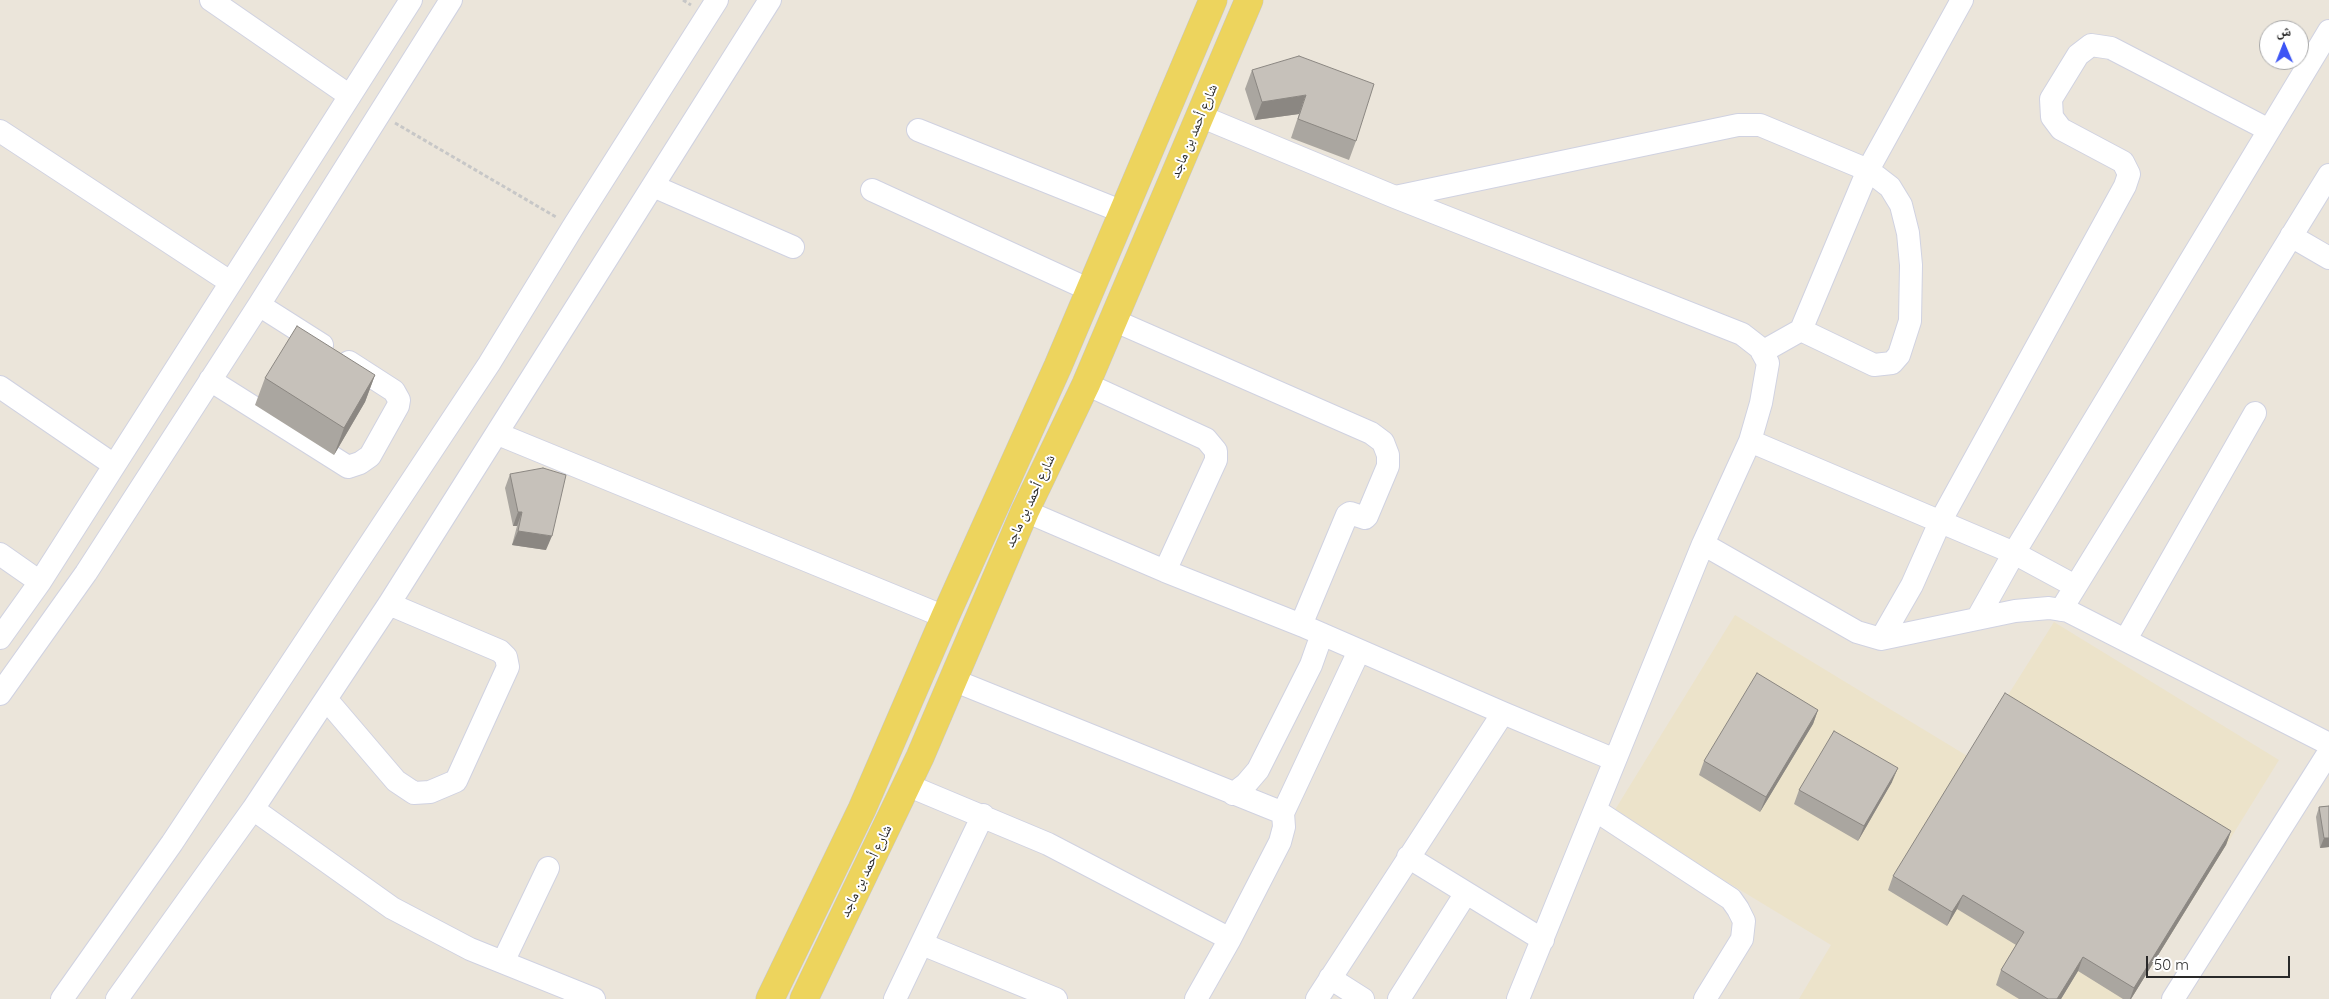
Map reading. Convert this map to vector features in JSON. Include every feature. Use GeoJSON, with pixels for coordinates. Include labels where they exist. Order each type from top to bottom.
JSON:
{"type":"FeatureCollection","features":[{"type":"Feature","properties":{"kind":"main road"},"geometry":{"type":"LineString","coordinates":[[770,999],[862,809],[1090,290],[1213,0]]}},
{"type":"Feature","properties":{"kind":"main road","name":"شارع أحمد بن ماجد"},"geometry":{"type":"LineString","coordinates":[[804,999],[907,785],[1024,511],[1086,384],[1249,0]]}},
{"type":"Feature","properties":{"kind":"street"},"geometry":{"type":"LineString","coordinates":[[211,0],[350,96]]}},
{"type":"Feature","properties":{"kind":"street"},"geometry":{"type":"LineString","coordinates":[[0,638],[40,582],[411,0]]}},
{"type":"Feature","properties":{"kind":"street"},"geometry":{"type":"LineString","coordinates":[[0,694],[86,574],[259,306],[451,0]]}},
{"type":"Feature","properties":{"kind":"street"},"geometry":{"type":"LineString","coordinates":[[62,999],[205,793],[489,364],[573,227],[717,0]]}},
{"type":"Feature","properties":{"kind":"street"},"geometry":{"type":"LineString","coordinates":[[117,999],[253,809],[389,604],[770,0]]}},
{"type":"Feature","properties":{"kind":"street"},"geometry":{"type":"LineString","coordinates":[[1762,352],[1801,330],[1868,170],[1962,0]]}},
{"type":"Feature","properties":{"kind":"street"},"geometry":{"type":"LineString","coordinates":[[1977,619],[2014,554],[2329,31]]}},
{"type":"Feature","properties":{"kind":"street"},"geometry":{"type":"LineString","coordinates":[[1881,639],[1912,585],[1940,522],[2125,186],[2129,174],[2124,162],[2060,129],[2052,117],[2051,99],[2078,55],[2091,45],[2111,48],[2269,130]]}},
{"type":"Feature","properties":{"kind":"street"},"geometry":{"type":"LineString","coordinates":[[1200,116],[1396,197],[1742,334],[1760,348],[1768,363],[1767,379],[1750,441],[1703,544],[1518,999]]}},
{"type":"Feature","properties":{"kind":"street"},"geometry":{"type":"LineString","coordinates":[[1396,197],[1728,127],[1750,124],[1760,125],[1868,170],[1890,187],[1901,205],[1908,233],[1911,265],[1910,320],[1898,355],[1892,363],[1882,366],[1874,365],[1801,330]]}},
{"type":"Feature","properties":{"kind":"street"},"geometry":{"type":"LineString","coordinates":[[918,130],[1123,212]]}},
{"type":"Feature","properties":{"kind":"street"},"geometry":{"type":"LineString","coordinates":[[0,131],[230,282]]}},
{"type":"Feature","properties":{"kind":"street"},"geometry":{"type":"LineString","coordinates":[[2061,610],[2329,175]]}},
{"type":"Feature","properties":{"kind":"street"},"geometry":{"type":"LineString","coordinates":[[653,186],[793,247]]}},
{"type":"Feature","properties":{"kind":"street"},"geometry":{"type":"LineString","coordinates":[[872,190],[1090,290]]}},
{"type":"Feature","properties":{"kind":"street"},"geometry":{"type":"LineString","coordinates":[[2291,236],[2329,258]]}},
{"type":"Feature","properties":{"kind":"street"},"geometry":{"type":"LineString","coordinates":[[210,380],[348,467],[360,463],[370,456],[398,406],[399,400],[394,391],[259,306]]}},
{"type":"Feature","properties":{"kind":"street"},"geometry":{"type":"LineString","coordinates":[[1113,320],[1371,433],[1386,446],[1388,466],[1367,516],[1364,518],[1350,513],[1347,515],[1301,625]]}},
{"type":"Feature","properties":{"kind":"street"},"geometry":{"type":"LineString","coordinates":[[1086,384],[1206,439],[1216,451],[1216,460],[1165,571]]}},
{"type":"Feature","properties":{"kind":"street"},"geometry":{"type":"LineString","coordinates":[[0,387],[114,465]]}},
{"type":"Feature","properties":{"kind":"street"},"geometry":{"type":"LineString","coordinates":[[2126,639],[2255,413]]}},
{"type":"Feature","properties":{"kind":"street"},"geometry":{"type":"LineString","coordinates":[[498,434],[945,617]]}},
{"type":"Feature","properties":{"kind":"street"},"geometry":{"type":"LineString","coordinates":[[1750,441],[2014,554],[2075,586]]}},
{"type":"Feature","properties":{"kind":"street"},"geometry":{"type":"LineString","coordinates":[[1024,511],[1165,571],[1301,625],[1615,760]]}},
{"type":"Feature","properties":{"kind":"street"},"geometry":{"type":"LineString","coordinates":[[1703,544],[1856,632],[1881,639],[2016,611],[2049,608],[2061,610],[2087,619],[2329,744]]}},
{"type":"Feature","properties":{"kind":"street"},"geometry":{"type":"LineString","coordinates":[[0,554],[40,582]]}},
{"type":"Feature","properties":{"kind":"street"},"geometry":{"type":"LineString","coordinates":[[326,699],[396,781],[414,793],[430,792],[456,781],[508,667],[506,657],[500,651],[389,604]]}},
{"type":"Feature","properties":{"kind":"street"},"geometry":{"type":"LineString","coordinates":[[1233,794],[1246,784],[1258,770],[1311,666],[1322,634]]}},
{"type":"Feature","properties":{"kind":"street"},"geometry":{"type":"LineString","coordinates":[[1196,999],[1230,939],[1280,842],[1284,827],[1283,813],[1359,651]]}},
{"type":"Feature","properties":{"kind":"street"},"geometry":{"type":"LineString","coordinates":[[953,680],[1283,813]]}},
{"type":"Feature","properties":{"kind":"street"},"geometry":{"type":"LineString","coordinates":[[1316,999],[1502,713]]}},
{"type":"Feature","properties":{"kind":"street"},"geometry":{"type":"LineString","coordinates":[[2173,999],[2329,752]]}},
{"type":"Feature","properties":{"kind":"street"},"geometry":{"type":"LineString","coordinates":[[907,785],[1048,844],[1230,939]]}},
{"type":"Feature","properties":{"kind":"street"},"geometry":{"type":"LineString","coordinates":[[253,809],[392,908],[470,949],[594,999]]}},
{"type":"Feature","properties":{"kind":"street"},"geometry":{"type":"LineString","coordinates":[[1595,810],[1731,899],[1738,909],[1744,921],[1742,939],[1705,999]]}},
{"type":"Feature","properties":{"kind":"street"},"geometry":{"type":"LineString","coordinates":[[895,999],[983,816]]}},
{"type":"Feature","properties":{"kind":"street"},"geometry":{"type":"LineString","coordinates":[[1408,857],[1543,940]]}},
{"type":"Feature","properties":{"kind":"street"},"geometry":{"type":"LineString","coordinates":[[503,962],[548,868]]}},
{"type":"Feature","properties":{"kind":"street"},"geometry":{"type":"LineString","coordinates":[[1399,999],[1466,893]]}},
{"type":"Feature","properties":{"kind":"street"},"geometry":{"type":"LineString","coordinates":[[922,944],[1056,999]]}},
{"type":"Feature","properties":{"kind":"street"},"geometry":{"type":"LineString","coordinates":[[1330,978],[1363,999]]}},
{"type":"Feature","properties":{"kind":"path"},"geometry":{"type":"LineString","coordinates":[[380,114],[573,227]]}},
{"type":"Feature","properties":{"kind":"shaded area"},"geometry":{"type":"Polygon","coordinates":[[[1735,615],[1969,757],[2054,622],[2279,760],[2131,999],[1799,999],[1831,945],[1613,813],[1735,615]]]}},
{"type":"Feature","properties":{"kind":"building"},"geometry":{"type":"Polygon","coordinates":[[[1299,56],[1374,84],[1356,141],[1298,119],[1306,95],[1262,102],[1252,70],[1299,56]]]}},
{"type":"Feature","properties":{"kind":"building"},"geometry":{"type":"Polygon","coordinates":[[[297,326],[375,375],[344,428],[265,378],[297,326]]]}},
{"type":"Feature","properties":{"kind":"building"},"geometry":{"type":"Polygon","coordinates":[[[543,468],[566,475],[552,536],[518,531],[522,512],[518,512],[510,474],[543,468]]]}},
{"type":"Feature","properties":{"kind":"building"},"geometry":{"type":"Polygon","coordinates":[[[1757,673],[1818,710],[1766,797],[1704,761],[1757,673]]]}},
{"type":"Feature","properties":{"kind":"building"},"geometry":{"type":"Polygon","coordinates":[[[2005,693],[2231,831],[2134,988],[2083,957],[2057,999],[2048,999],[2001,970],[2024,932],[1963,895],[1952,912],[1893,876],[2005,693]]]}},
{"type":"Feature","properties":{"kind":"building"},"geometry":{"type":"Polygon","coordinates":[[[1834,731],[1898,768],[1864,826],[1799,790],[1834,731]]]}},
{"type":"Feature","properties":{"kind":"building"},"geometry":{"type":"Polygon","coordinates":[[[2329,806],[2329,838],[2324,838],[2319,807],[2329,806]]]}}]}
